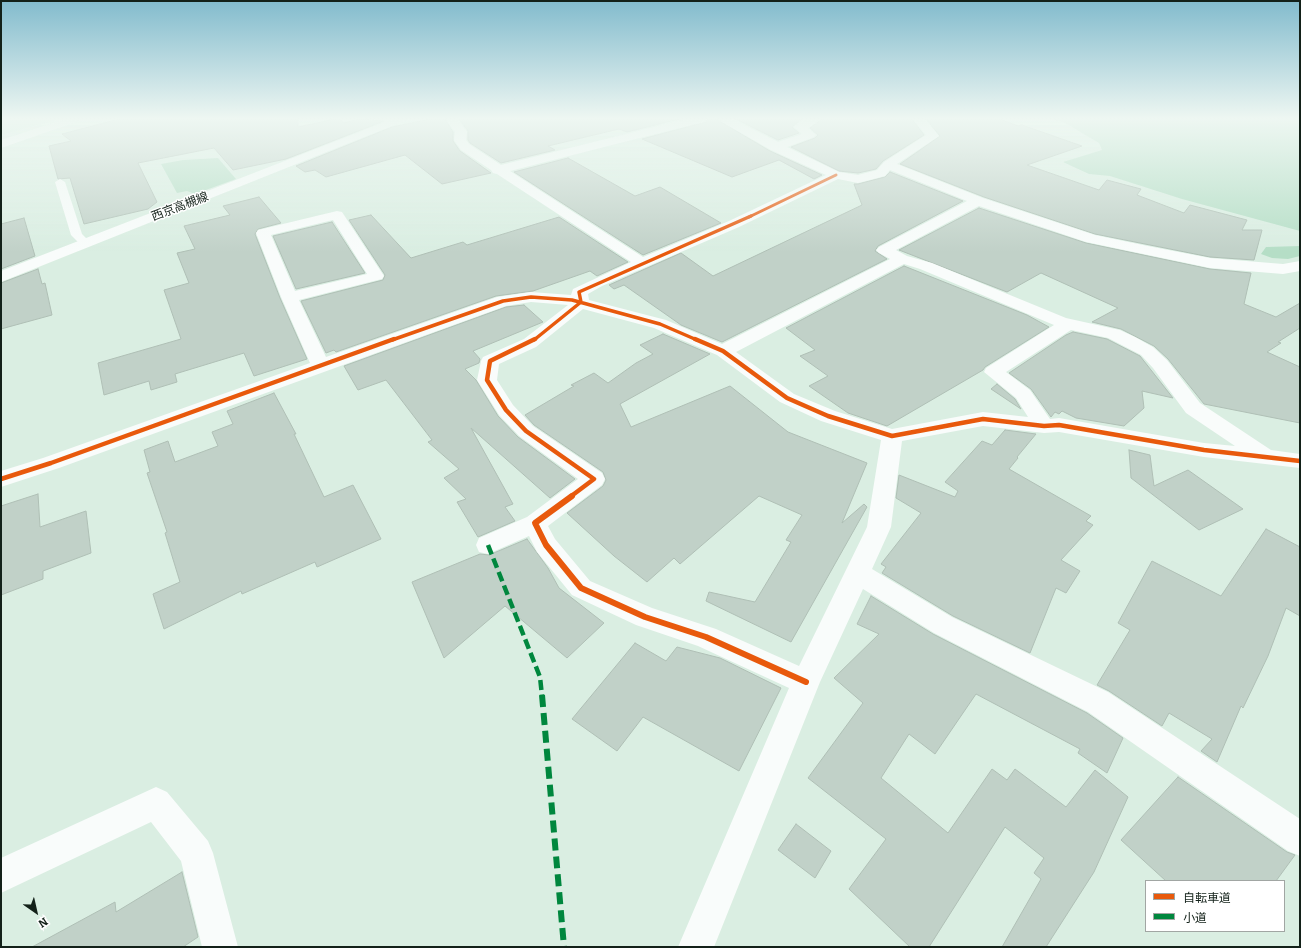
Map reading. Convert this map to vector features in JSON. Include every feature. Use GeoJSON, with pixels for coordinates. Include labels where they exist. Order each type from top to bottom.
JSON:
{"type":"FeatureCollection","features":[{"type":"Feature","properties":{"kind":"street","name":"西京高槻線"},"geometry":{"type":"LineString","coordinates":[[1,277],[291,163]]}},
{"type":"Feature","properties":{"kind":"street"},"geometry":{"type":"LineString","coordinates":[[488,163],[642,263]]}},
{"type":"Feature","properties":{"kind":"street"},"geometry":{"type":"LineString","coordinates":[[497,170],[524,163]]}},
{"type":"Feature","properties":{"kind":"street"},"geometry":{"type":"LineString","coordinates":[[810,163],[836,175],[858,179],[881,173],[891,163]]}},
{"type":"Feature","properties":{"kind":"street"},"geometry":{"type":"LineString","coordinates":[[888,165],[978,201],[1091,239],[1210,263],[1283,269],[1300,266]]}},
{"type":"Feature","properties":{"kind":"street"},"geometry":{"type":"LineString","coordinates":[[581,302],[579,292],[596,283],[728,227],[836,175]]}},
{"type":"Feature","properties":{"kind":"street"},"geometry":{"type":"LineString","coordinates":[[978,201],[884,250],[902,259],[926,266],[1024,308],[1068,324],[1114,334],[1147,351],[1179,387],[1193,408],[1267,457]]}},
{"type":"Feature","properties":{"kind":"street"},"geometry":{"type":"LineString","coordinates":[[289,298],[376,276],[337,215],[263,233],[289,298],[320,365]]}},
{"type":"Feature","properties":{"kind":"street"},"geometry":{"type":"LineString","coordinates":[[723,351],[902,259]]}},
{"type":"Feature","properties":{"kind":"street"},"geometry":{"type":"LineString","coordinates":[[1,479],[51,463],[320,365],[503,301],[530,297],[572,300],[660,324],[723,351],[787,398],[828,416],[892,436],[983,419],[1044,426],[1059,425],[1204,450],[1300,461]]}},
{"type":"Feature","properties":{"kind":"street"},"geometry":{"type":"LineString","coordinates":[[488,545],[535,523],[594,480],[526,431],[506,410],[487,380],[490,361],[530,343],[581,302]]}},
{"type":"Feature","properties":{"kind":"street"},"geometry":{"type":"LineString","coordinates":[[1044,426],[1023,394],[993,372],[1068,324]]}},
{"type":"Feature","properties":{"kind":"street"},"geometry":{"type":"LineString","coordinates":[[696,947],[806,682],[879,527],[892,436]]}},
{"type":"Feature","properties":{"kind":"street"},"geometry":{"type":"LineString","coordinates":[[535,523],[546,545],[581,588],[645,618],[706,637],[806,682]]}},
{"type":"Feature","properties":{"kind":"street"},"geometry":{"type":"LineString","coordinates":[[858,573],[943,625],[1098,702],[1300,839]]}},
{"type":"Feature","properties":{"kind":"street"},"geometry":{"type":"LineString","coordinates":[[1,876],[156,804],[196,852],[220,947]]}},
{"type":"Feature","properties":{"kind":"lane"},"geometry":{"type":"LineString","coordinates":[[60,182],[77,235],[86,244]]}},
{"type":"Feature","properties":{"kind":"shaded area"},"geometry":{"type":"Polygon","coordinates":[[[222,163],[236,179],[195,194],[187,191],[177,193],[161,164],[222,163]]]}},
{"type":"Feature","properties":{"kind":"shaded area"},"geometry":{"type":"Polygon","coordinates":[[[1066,163],[1300,163],[1300,231],[1182,199],[1110,176],[1089,174],[1066,163]]]}},
{"type":"Feature","properties":{"kind":"shaded area"},"geometry":{"type":"Polygon","coordinates":[[[1300,246],[1300,256],[1288,259],[1272,258],[1261,254],[1266,247],[1300,246]]]}},
{"type":"Feature","properties":{"kind":"building"},"geometry":{"type":"Polygon","coordinates":[[[54,163],[138,163],[157,202],[148,209],[84,224],[70,178],[58,179],[54,163]]]}},
{"type":"Feature","properties":{"kind":"building"},"geometry":{"type":"Polygon","coordinates":[[[227,163],[266,163],[233,170],[227,163]]]}},
{"type":"Feature","properties":{"kind":"building"},"geometry":{"type":"Polygon","coordinates":[[[303,163],[375,163],[326,177],[315,170],[305,172],[296,166],[303,163]]]}},
{"type":"Feature","properties":{"kind":"building"},"geometry":{"type":"Polygon","coordinates":[[[416,163],[477,163],[491,173],[442,184],[416,163]]]}},
{"type":"Feature","properties":{"kind":"building"},"geometry":{"type":"Polygon","coordinates":[[[548,163],[577,163],[635,196],[660,187],[721,223],[643,255],[514,172],[548,163]]]}},
{"type":"Feature","properties":{"kind":"building"},"geometry":{"type":"Polygon","coordinates":[[[699,163],[770,163],[732,177],[699,163]]]}},
{"type":"Feature","properties":{"kind":"building"},"geometry":{"type":"Polygon","coordinates":[[[785,163],[797,163],[822,175],[814,179],[785,163]]]}},
{"type":"Feature","properties":{"kind":"building"},"geometry":{"type":"Polygon","coordinates":[[[823,163],[881,163],[876,169],[858,173],[839,171],[823,163]]]}},
{"type":"Feature","properties":{"kind":"building"},"geometry":{"type":"Polygon","coordinates":[[[1032,163],[1027,165],[1099,190],[1107,180],[1141,189],[1137,195],[1184,213],[1190,205],[1247,220],[1242,230],[1262,230],[1254,260],[1210,257],[1095,234],[984,197],[900,164],[1032,163]]]}},
{"type":"Feature","properties":{"kind":"building"},"geometry":{"type":"Polygon","coordinates":[[[890,172],[963,201],[878,246],[875,251],[887,259],[722,342],[681,325],[624,285],[614,289],[609,285],[681,253],[713,276],[862,205],[854,184],[885,177],[890,172]]]}},
{"type":"Feature","properties":{"kind":"building"},"geometry":{"type":"Polygon","coordinates":[[[259,197],[281,223],[258,229],[255,234],[280,298],[307,359],[254,376],[244,353],[175,374],[177,382],[151,390],[149,381],[104,395],[98,363],[181,339],[164,290],[189,283],[177,253],[195,249],[184,226],[230,215],[223,206],[259,197]]]}},
{"type":"Feature","properties":{"kind":"building"},"geometry":{"type":"Polygon","coordinates":[[[979,208],[1086,243],[1210,269],[1251,273],[1244,304],[1276,317],[1300,303],[1300,328],[1278,342],[1281,343],[1267,352],[1300,367],[1300,423],[1204,404],[1168,359],[1154,346],[1121,329],[1092,322],[1118,308],[1041,273],[1007,292],[899,250],[979,208]]]}},
{"type":"Feature","properties":{"kind":"building"},"geometry":{"type":"Polygon","coordinates":[[[371,215],[411,258],[463,242],[467,245],[559,217],[628,262],[597,276],[590,271],[533,291],[496,296],[336,352],[334,350],[326,353],[301,301],[383,280],[385,275],[349,220],[371,215]]]}},
{"type":"Feature","properties":{"kind":"building"},"geometry":{"type":"Polygon","coordinates":[[[24,218],[35,256],[1,269],[1,224],[24,218]]]}},
{"type":"Feature","properties":{"kind":"building"},"geometry":{"type":"Polygon","coordinates":[[[332,222],[365,273],[296,289],[273,236],[332,222]]]}},
{"type":"Feature","properties":{"kind":"building"},"geometry":{"type":"Polygon","coordinates":[[[904,266],[1027,315],[1049,327],[985,367],[983,370],[887,426],[848,413],[809,386],[828,376],[800,356],[815,350],[786,328],[904,266]]]}},
{"type":"Feature","properties":{"kind":"building"},"geometry":{"type":"Polygon","coordinates":[[[38,269],[42,284],[45,283],[52,315],[1,329],[1,283],[38,269]]]}},
{"type":"Feature","properties":{"kind":"building"},"geometry":{"type":"Polygon","coordinates":[[[524,305],[543,322],[473,351],[480,359],[479,363],[465,369],[476,380],[498,416],[518,437],[575,479],[550,498],[471,428],[513,504],[505,507],[515,521],[478,537],[457,502],[466,499],[444,478],[459,469],[428,442],[432,440],[386,380],[358,390],[344,366],[506,307],[524,305]]]}},
{"type":"Feature","properties":{"kind":"building"},"geometry":{"type":"Polygon","coordinates":[[[1073,332],[1107,339],[1140,356],[1173,398],[1142,391],[1144,408],[1124,426],[1076,418],[1062,411],[1059,414],[1055,412],[1051,417],[1031,389],[1009,373],[1066,335],[1073,332]]]}},
{"type":"Feature","properties":{"kind":"building"},"geometry":{"type":"Polygon","coordinates":[[[663,334],[710,354],[620,404],[631,427],[730,386],[788,432],[867,463],[842,523],[864,504],[867,507],[791,642],[706,601],[709,592],[755,602],[791,542],[786,540],[802,515],[759,496],[680,564],[674,558],[647,582],[614,556],[567,513],[603,486],[606,480],[603,472],[534,425],[525,415],[574,386],[571,385],[594,373],[608,383],[636,363],[653,354],[640,345],[663,334]]]}},
{"type":"Feature","properties":{"kind":"building"},"geometry":{"type":"Polygon","coordinates":[[[997,384],[1015,399],[1021,409],[991,389],[997,384]]]}},
{"type":"Feature","properties":{"kind":"building"},"geometry":{"type":"Polygon","coordinates":[[[274,393],[296,434],[294,434],[324,497],[353,485],[381,539],[317,567],[315,562],[242,594],[241,591],[164,629],[153,594],[180,582],[165,533],[167,532],[147,473],[150,472],[144,450],[168,441],[175,462],[218,446],[212,432],[233,424],[227,411],[274,393]]]}},
{"type":"Feature","properties":{"kind":"building"},"geometry":{"type":"Polygon","coordinates":[[[1005,430],[1036,434],[1009,469],[1091,516],[1086,521],[1093,525],[1061,560],[1080,571],[1066,593],[1056,588],[1030,653],[953,616],[882,573],[886,567],[881,564],[921,513],[896,498],[899,475],[955,497],[958,491],[945,482],[982,441],[992,445],[1005,430]]]}},
{"type":"Feature","properties":{"kind":"building"},"geometry":{"type":"Polygon","coordinates":[[[1129,450],[1150,455],[1154,486],[1188,470],[1243,509],[1199,530],[1131,478],[1129,450]]]}},
{"type":"Feature","properties":{"kind":"building"},"geometry":{"type":"Polygon","coordinates":[[[38,494],[40,527],[86,511],[91,553],[43,571],[43,579],[1,595],[1,506],[38,494]]]}},
{"type":"Feature","properties":{"kind":"building"},"geometry":{"type":"Polygon","coordinates":[[[1266,529],[1300,547],[1300,616],[1286,608],[1268,656],[1243,708],[1241,706],[1217,762],[1201,751],[1212,739],[1169,713],[1162,726],[1109,691],[1097,685],[1130,630],[1118,623],[1152,561],[1221,596],[1266,529]]]}},
{"type":"Feature","properties":{"kind":"building"},"geometry":{"type":"Polygon","coordinates":[[[527,539],[548,568],[559,588],[604,623],[567,658],[505,606],[444,658],[412,582],[480,554],[489,555],[527,539]]]}},
{"type":"Feature","properties":{"kind":"building"},"geometry":{"type":"Polygon","coordinates":[[[871,596],[933,634],[1087,713],[1123,738],[1107,773],[1078,753],[1080,749],[976,694],[935,754],[909,734],[881,778],[948,833],[992,769],[1007,780],[1015,769],[1066,807],[1095,770],[1128,797],[1094,872],[1046,947],[1002,947],[1041,879],[1034,873],[1044,858],[1005,827],[929,947],[910,947],[849,889],[886,839],[808,778],[863,703],[834,678],[879,634],[857,624],[871,596]]]}},
{"type":"Feature","properties":{"kind":"building"},"geometry":{"type":"Polygon","coordinates":[[[635,643],[666,661],[677,647],[720,658],[781,688],[739,771],[643,717],[617,751],[572,719],[635,643]]]}},
{"type":"Feature","properties":{"kind":"building"},"geometry":{"type":"Polygon","coordinates":[[[1178,777],[1287,852],[1295,855],[1277,880],[1165,880],[1121,840],[1178,777]]]}},
{"type":"Feature","properties":{"kind":"building"},"geometry":{"type":"Polygon","coordinates":[[[796,824],[831,851],[815,878],[778,850],[796,824]]]}},
{"type":"Feature","properties":{"kind":"building"},"geometry":{"type":"Polygon","coordinates":[[[182,872],[198,937],[183,947],[32,947],[115,902],[116,912],[182,872]]]}},
{"type":"Feature","properties":{"kind":"marked path"},"geometry":{"type":"LineString","coordinates":[[488,545],[540,677],[550,772],[564,947]]}},
{"type":"Feature","properties":{"kind":"cycle path"},"geometry":{"type":"LineString","coordinates":[[806,682],[706,637],[645,617],[581,588],[546,545],[535,523],[594,479],[526,431],[506,410],[487,380],[490,361],[530,343],[554,325],[581,302],[579,292],[596,283],[734,224],[836,175]]}},
{"type":"Feature","properties":{"kind":"cycle path"},"geometry":{"type":"LineString","coordinates":[[1,479],[51,463],[447,320],[503,301],[531,297],[572,300],[660,324],[723,351],[787,398],[828,416],[892,436],[983,419],[1044,426],[1059,425],[1204,450],[1300,461]]}}]}
